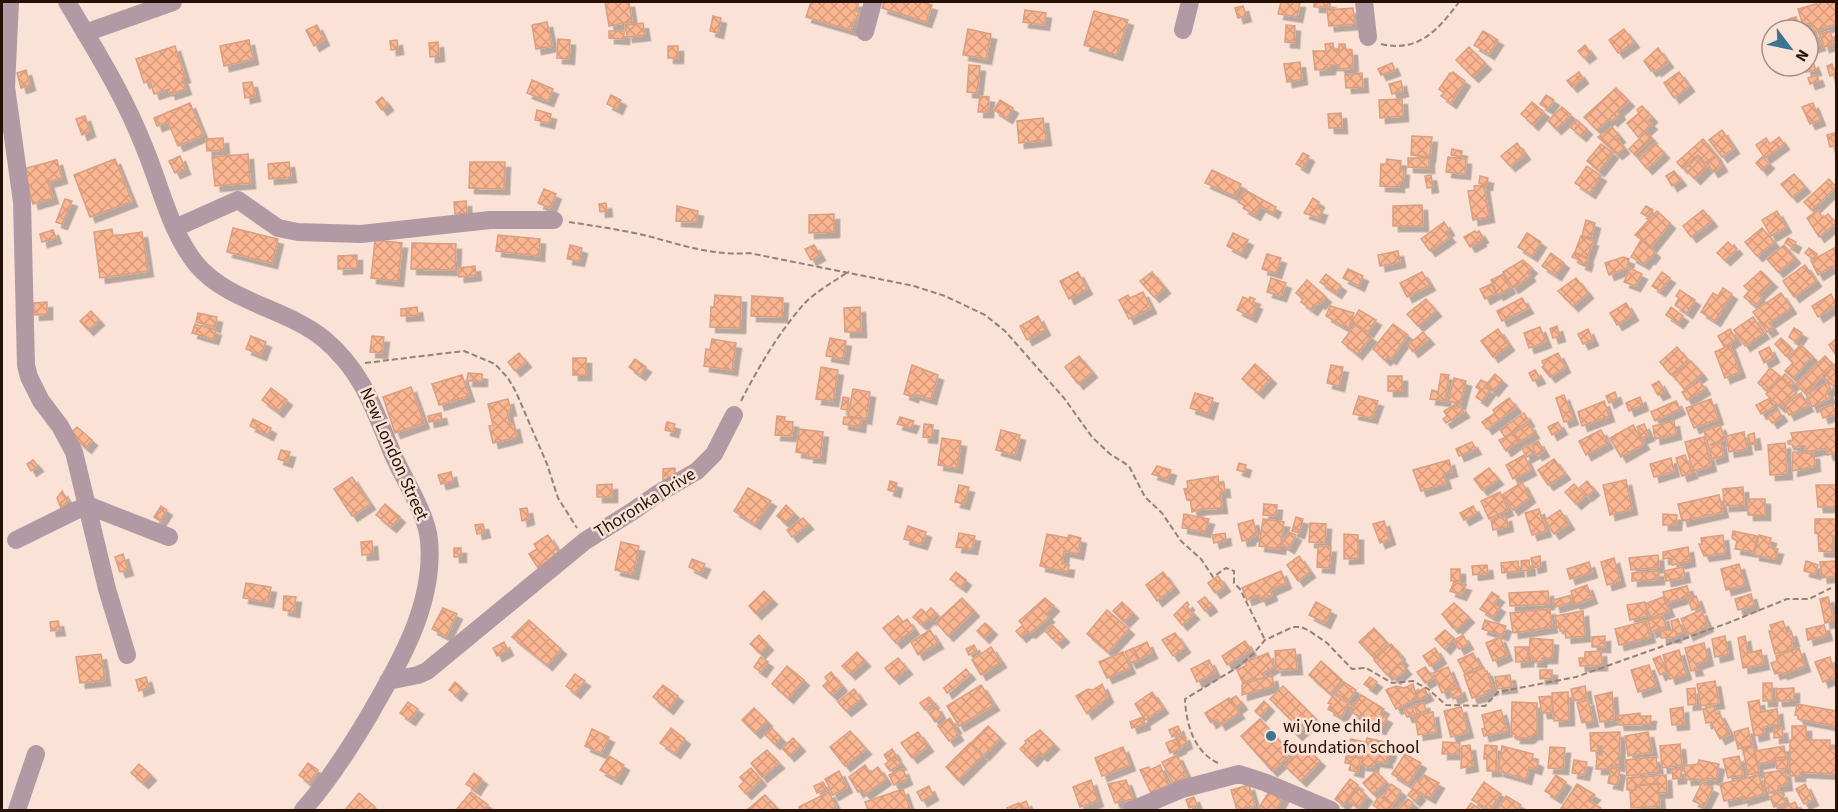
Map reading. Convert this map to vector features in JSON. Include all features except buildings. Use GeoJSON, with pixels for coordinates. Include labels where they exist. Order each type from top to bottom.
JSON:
{"type":"FeatureCollection","features":[{"type":"Feature","properties":{"kind":"street"},"geometry":{"type":"LineString","coordinates":[[10,2],[6,87],[22,202],[26,365],[29,377],[42,401],[60,426],[74,452],[107,589],[127,655]]}},
{"type":"Feature","properties":{"kind":"street","name":"New London Street"},"geometry":{"type":"LineString","coordinates":[[67,2],[86,33],[145,147],[175,228],[198,265],[233,291],[304,325],[323,338],[349,365],[368,392],[397,464],[426,525],[429,540],[428,579],[420,612],[410,639],[341,760],[303,810]]}},
{"type":"Feature","properties":{"kind":"street"},"geometry":{"type":"LineString","coordinates":[[86,33],[173,2]]}},
{"type":"Feature","properties":{"kind":"street"},"geometry":{"type":"LineString","coordinates":[[865,32],[873,2]]}},
{"type":"Feature","properties":{"kind":"street"},"geometry":{"type":"LineString","coordinates":[[1183,30],[1190,2]]}},
{"type":"Feature","properties":{"kind":"street"},"geometry":{"type":"LineString","coordinates":[[1364,2],[1368,37]]}},
{"type":"Feature","properties":{"kind":"street"},"geometry":{"type":"LineString","coordinates":[[175,228],[238,200],[278,228],[298,232],[361,234],[490,220],[554,220]]}},
{"type":"Feature","properties":{"kind":"street","name":"Thoronka Drive"},"geometry":{"type":"LineString","coordinates":[[388,681],[427,671],[585,541],[706,464],[720,445],[734,415]]}},
{"type":"Feature","properties":{"kind":"street"},"geometry":{"type":"LineString","coordinates":[[16,540],[87,505],[169,537]]}},
{"type":"Feature","properties":{"kind":"street"},"geometry":{"type":"LineString","coordinates":[[17,810],[36,754]]}},
{"type":"Feature","properties":{"kind":"street"},"geometry":{"type":"LineString","coordinates":[[1132,810],[1182,789],[1239,774],[1331,810]]}},
{"type":"Feature","properties":{"kind":"path"},"geometry":{"type":"LineString","coordinates":[[1368,37],[1377,44],[1388,46],[1419,42],[1439,28],[1459,2]]}},
{"type":"Feature","properties":{"kind":"path"},"geometry":{"type":"LineString","coordinates":[[554,220],[636,234],[692,248],[729,254],[749,253],[914,285],[945,296],[985,315],[1005,331],[1064,398],[1092,436],[1110,454],[1129,466],[1145,497],[1162,513],[1182,541],[1201,559],[1210,574],[1213,577],[1226,567],[1234,571],[1234,583],[1240,589],[1266,640]]}},
{"type":"Feature","properties":{"kind":"path"},"geometry":{"type":"LineString","coordinates":[[734,415],[750,383],[805,303],[849,272]]}},
{"type":"Feature","properties":{"kind":"path"},"geometry":{"type":"LineString","coordinates":[[349,365],[464,351],[495,364],[508,378],[516,392],[547,465],[558,498],[585,541]]}},
{"type":"Feature","properties":{"kind":"path"},"geometry":{"type":"LineString","coordinates":[[1239,774],[1209,759],[1200,748],[1190,729],[1185,699],[1238,667],[1266,640],[1286,630],[1301,627],[1327,643],[1352,669],[1366,668],[1392,683],[1413,681],[1428,689],[1446,705],[1485,706],[1498,692],[1576,677],[1728,623],[1788,599],[1809,599],[1831,588]]}},
{"type":"Feature","properties":{"kind":"place","name":"wi Yone child foundation school"},"geometry":{"type":"Point","coordinates":[1271,736]}}]}
